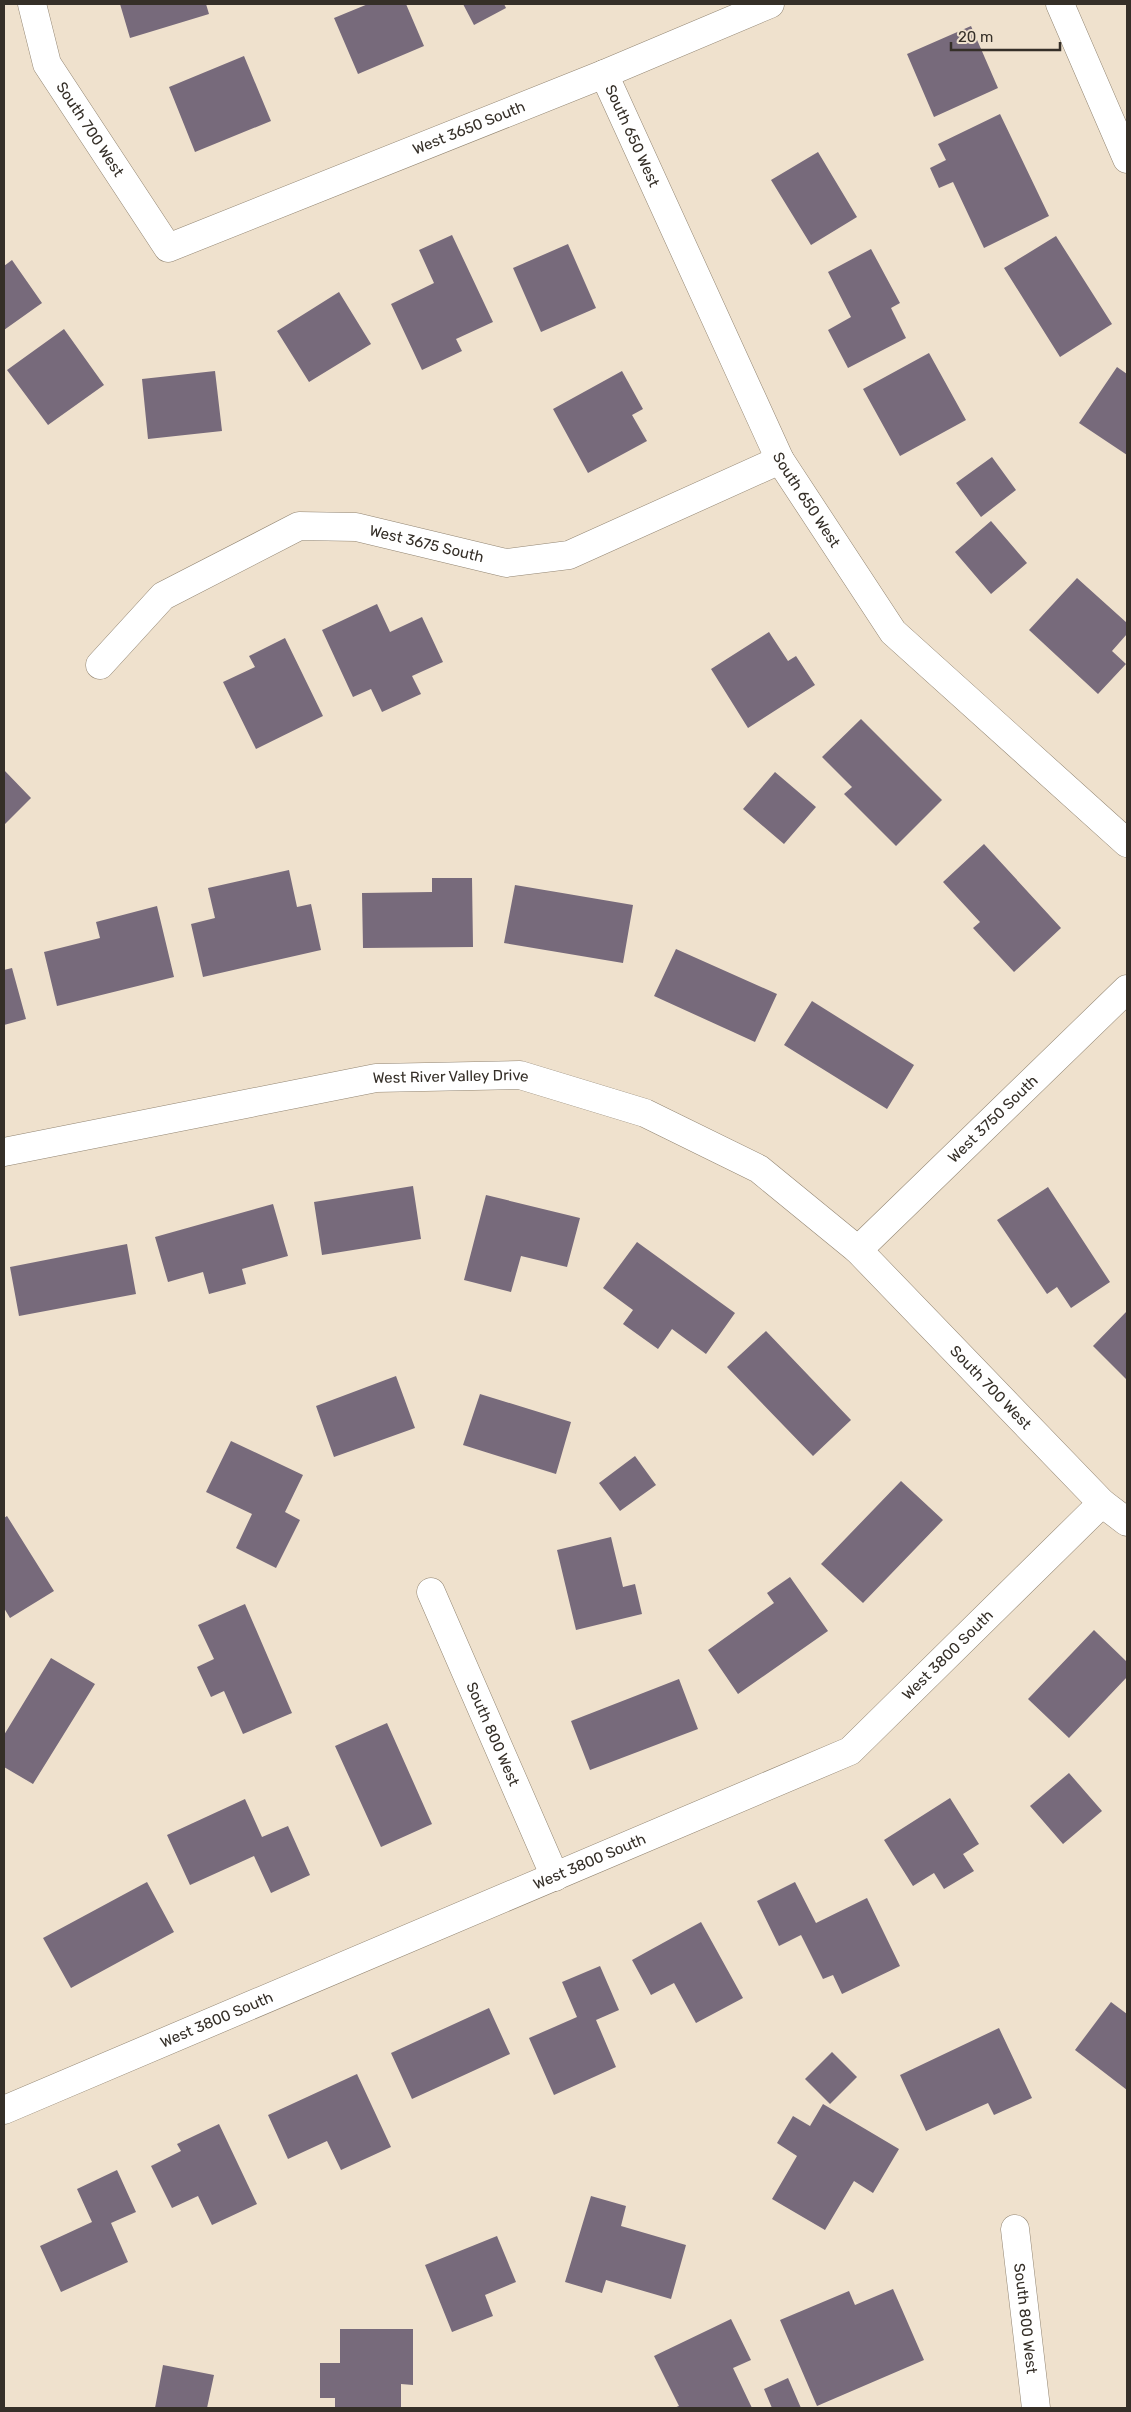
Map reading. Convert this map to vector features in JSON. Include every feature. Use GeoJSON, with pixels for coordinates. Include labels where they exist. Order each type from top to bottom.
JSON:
{"type":"FeatureCollection","features":[{"type":"Feature","properties":{"kind":"street","name":"South 700 West"},"geometry":{"type":"LineString","coordinates":[[32,4],[47,64],[168,248]]}},
{"type":"Feature","properties":{"kind":"street","name":"West 3650 South"},"geometry":{"type":"LineString","coordinates":[[168,248],[604,74],[770,4]]}},
{"type":"Feature","properties":{"kind":"street"},"geometry":{"type":"LineString","coordinates":[[1060,4],[1127,159]]}},
{"type":"Feature","properties":{"kind":"street","name":"South 650 West"},"geometry":{"type":"LineString","coordinates":[[604,74],[780,460],[892,632],[1127,843]]}},
{"type":"Feature","properties":{"kind":"street","name":"West 3675 South"},"geometry":{"type":"LineString","coordinates":[[100,665],[163,596],[299,526],[356,527],[506,563],[569,555],[780,460]]}},
{"type":"Feature","properties":{"kind":"street","name":"West 3750 South"},"geometry":{"type":"LineString","coordinates":[[858,1250],[1127,989]]}},
{"type":"Feature","properties":{"kind":"street","name":"West River Valley Drive"},"geometry":{"type":"LineString","coordinates":[[4,1152],[376,1078],[520,1075],[645,1113],[759,1169],[858,1250]]}},
{"type":"Feature","properties":{"kind":"street","name":"South 700 West"},"geometry":{"type":"LineString","coordinates":[[858,1250],[1102,1503],[1127,1522]]}},
{"type":"Feature","properties":{"kind":"street","name":"West 3800 South"},"geometry":{"type":"LineString","coordinates":[[4,2110],[850,1751],[1102,1503]]}},
{"type":"Feature","properties":{"kind":"street","name":"South 800 West"},"geometry":{"type":"LineString","coordinates":[[431,1592],[555,1876]]}},
{"type":"Feature","properties":{"kind":"street","name":"South 800 West"},"geometry":{"type":"LineString","coordinates":[[1016,2229],[1034,2408]]}},
{"type":"Feature","properties":{"kind":"building"},"geometry":{"type":"Polygon","coordinates":[[[120,4],[206,4],[209,14],[130,38],[120,4]]]}},
{"type":"Feature","properties":{"kind":"building"},"geometry":{"type":"Polygon","coordinates":[[[368,4],[406,4],[424,46],[358,74],[334,18],[368,4]]]}},
{"type":"Feature","properties":{"kind":"building"},"geometry":{"type":"Polygon","coordinates":[[[463,4],[504,4],[506,8],[474,25],[463,4]]]}},
{"type":"Feature","properties":{"kind":"building"},"geometry":{"type":"Polygon","coordinates":[[[971,26],[998,88],[934,117],[907,54],[971,26]]]}},
{"type":"Feature","properties":{"kind":"building"},"geometry":{"type":"Polygon","coordinates":[[[244,56],[271,121],[195,152],[169,87],[244,56]]]}},
{"type":"Feature","properties":{"kind":"building"},"geometry":{"type":"Polygon","coordinates":[[[1000,114],[1049,216],[984,248],[953,182],[939,188],[930,168],[946,160],[938,144],[1000,114]]]}},
{"type":"Feature","properties":{"kind":"building"},"geometry":{"type":"Polygon","coordinates":[[[818,152],[857,217],[811,245],[771,180],[818,152]]]}},
{"type":"Feature","properties":{"kind":"building"},"geometry":{"type":"Polygon","coordinates":[[[452,235],[493,322],[456,339],[462,351],[422,370],[391,304],[434,283],[419,250],[452,235]]]}},
{"type":"Feature","properties":{"kind":"building"},"geometry":{"type":"Polygon","coordinates":[[[1056,236],[1112,324],[1060,357],[1004,268],[1056,236]]]}},
{"type":"Feature","properties":{"kind":"building"},"geometry":{"type":"Polygon","coordinates":[[[568,244],[596,308],[541,332],[513,268],[568,244]]]}},
{"type":"Feature","properties":{"kind":"building"},"geometry":{"type":"Polygon","coordinates":[[[871,249],[900,303],[891,308],[906,338],[848,368],[828,330],[851,317],[828,272],[871,249]]]}},
{"type":"Feature","properties":{"kind":"building"},"geometry":{"type":"Polygon","coordinates":[[[12,260],[42,303],[4,330],[4,266],[12,260]]]}},
{"type":"Feature","properties":{"kind":"building"},"geometry":{"type":"Polygon","coordinates":[[[339,292],[371,344],[309,382],[277,331],[339,292]]]}},
{"type":"Feature","properties":{"kind":"building"},"geometry":{"type":"Polygon","coordinates":[[[64,329],[104,385],[48,425],[7,370],[64,329]]]}},
{"type":"Feature","properties":{"kind":"building"},"geometry":{"type":"Polygon","coordinates":[[[929,353],[966,420],[900,456],[863,389],[929,353]]]}},
{"type":"Feature","properties":{"kind":"building"},"geometry":{"type":"Polygon","coordinates":[[[1117,367],[1127,374],[1127,455],[1079,423],[1117,367]]]}},
{"type":"Feature","properties":{"kind":"building"},"geometry":{"type":"Polygon","coordinates":[[[215,371],[222,431],[148,439],[142,379],[215,371]]]}},
{"type":"Feature","properties":{"kind":"building"},"geometry":{"type":"Polygon","coordinates":[[[622,371],[643,409],[632,415],[647,441],[588,473],[553,409],[622,371]]]}},
{"type":"Feature","properties":{"kind":"building"},"geometry":{"type":"Polygon","coordinates":[[[992,457],[1016,490],[981,517],[956,483],[992,457]]]}},
{"type":"Feature","properties":{"kind":"building"},"geometry":{"type":"Polygon","coordinates":[[[991,521],[1027,563],[991,594],[955,552],[991,521]]]}},
{"type":"Feature","properties":{"kind":"building"},"geometry":{"type":"Polygon","coordinates":[[[1077,578],[1127,623],[1127,634],[1112,651],[1126,664],[1098,694],[1029,630],[1077,578]]]}},
{"type":"Feature","properties":{"kind":"building"},"geometry":{"type":"Polygon","coordinates":[[[377,604],[390,632],[422,617],[443,662],[412,676],[421,694],[382,712],[371,689],[353,697],[322,630],[377,604]]]}},
{"type":"Feature","properties":{"kind":"building"},"geometry":{"type":"Polygon","coordinates":[[[769,632],[788,661],[796,656],[815,685],[748,728],[711,669],[769,632]]]}},
{"type":"Feature","properties":{"kind":"building"},"geometry":{"type":"Polygon","coordinates":[[[285,638],[323,716],[256,749],[223,682],[255,667],[249,656],[285,638]]]}},
{"type":"Feature","properties":{"kind":"building"},"geometry":{"type":"Polygon","coordinates":[[[861,719],[942,800],[896,846],[844,794],[852,787],[822,757],[861,719]]]}},
{"type":"Feature","properties":{"kind":"building"},"geometry":{"type":"Polygon","coordinates":[[[4,770],[31,798],[4,825],[4,770]]]}},
{"type":"Feature","properties":{"kind":"building"},"geometry":{"type":"Polygon","coordinates":[[[775,772],[816,807],[784,844],[743,809],[775,772]]]}},
{"type":"Feature","properties":{"kind":"building"},"geometry":{"type":"Polygon","coordinates":[[[984,844],[1061,928],[1014,972],[973,928],[980,922],[943,882],[984,844]]]}},
{"type":"Feature","properties":{"kind":"building"},"geometry":{"type":"Polygon","coordinates":[[[289,870],[297,907],[311,904],[321,950],[203,977],[191,924],[215,918],[208,888],[289,870]]]}},
{"type":"Feature","properties":{"kind":"building"},"geometry":{"type":"Polygon","coordinates":[[[432,878],[472,878],[473,947],[363,948],[362,893],[432,892],[432,878]]]}},
{"type":"Feature","properties":{"kind":"building"},"geometry":{"type":"Polygon","coordinates":[[[515,885],[633,905],[623,963],[504,943],[515,885]]]}},
{"type":"Feature","properties":{"kind":"building"},"geometry":{"type":"Polygon","coordinates":[[[157,906],[174,977],[57,1006],[44,952],[100,938],[96,922],[157,906]]]}},
{"type":"Feature","properties":{"kind":"building"},"geometry":{"type":"Polygon","coordinates":[[[676,949],[777,994],[755,1042],[654,996],[676,949]]]}},
{"type":"Feature","properties":{"kind":"building"},"geometry":{"type":"Polygon","coordinates":[[[12,968],[26,1019],[4,1025],[4,970],[12,968]]]}},
{"type":"Feature","properties":{"kind":"building"},"geometry":{"type":"Polygon","coordinates":[[[812,1001],[914,1065],[887,1109],[784,1045],[812,1001]]]}},
{"type":"Feature","properties":{"kind":"building"},"geometry":{"type":"Polygon","coordinates":[[[413,1186],[421,1239],[322,1255],[314,1202],[413,1186]]]}},
{"type":"Feature","properties":{"kind":"building"},"geometry":{"type":"Polygon","coordinates":[[[1048,1187],[1110,1282],[1071,1308],[1057,1287],[1047,1294],[997,1220],[1048,1187]]]}},
{"type":"Feature","properties":{"kind":"building"},"geometry":{"type":"Polygon","coordinates":[[[486,1195],[580,1218],[567,1267],[521,1256],[511,1292],[464,1280],[486,1195]]]}},
{"type":"Feature","properties":{"kind":"building"},"geometry":{"type":"Polygon","coordinates":[[[273,1204],[288,1256],[242,1269],[246,1284],[209,1294],[203,1272],[168,1282],[155,1237],[273,1204]]]}},
{"type":"Feature","properties":{"kind":"building"},"geometry":{"type":"Polygon","coordinates":[[[637,1242],[735,1313],[706,1354],[672,1329],[658,1349],[623,1324],[633,1310],[603,1288],[637,1242]]]}},
{"type":"Feature","properties":{"kind":"building"},"geometry":{"type":"Polygon","coordinates":[[[127,1244],[136,1294],[19,1316],[10,1267],[127,1244]]]}},
{"type":"Feature","properties":{"kind":"building"},"geometry":{"type":"Polygon","coordinates":[[[1127,1311],[1127,1380],[1093,1346],[1127,1311]]]}},
{"type":"Feature","properties":{"kind":"building"},"geometry":{"type":"Polygon","coordinates":[[[766,1331],[851,1420],[813,1456],[727,1367],[766,1331]]]}},
{"type":"Feature","properties":{"kind":"building"},"geometry":{"type":"Polygon","coordinates":[[[396,1376],[415,1428],[334,1457],[316,1406],[396,1376]]]}},
{"type":"Feature","properties":{"kind":"building"},"geometry":{"type":"Polygon","coordinates":[[[480,1394],[571,1422],[556,1474],[463,1445],[480,1394]]]}},
{"type":"Feature","properties":{"kind":"building"},"geometry":{"type":"Polygon","coordinates":[[[231,1441],[303,1475],[285,1512],[300,1520],[276,1568],[236,1548],[252,1514],[206,1492],[231,1441]]]}},
{"type":"Feature","properties":{"kind":"building"},"geometry":{"type":"Polygon","coordinates":[[[635,1456],[656,1485],[620,1511],[599,1483],[635,1456]]]}},
{"type":"Feature","properties":{"kind":"building"},"geometry":{"type":"Polygon","coordinates":[[[901,1481],[943,1520],[863,1603],[821,1564],[901,1481]]]}},
{"type":"Feature","properties":{"kind":"building"},"geometry":{"type":"Polygon","coordinates":[[[7,1516],[54,1591],[10,1618],[4,1608],[4,1518],[7,1516]]]}},
{"type":"Feature","properties":{"kind":"building"},"geometry":{"type":"Polygon","coordinates":[[[611,1537],[623,1587],[635,1584],[642,1614],[576,1630],[557,1550],[611,1537]]]}},
{"type":"Feature","properties":{"kind":"building"},"geometry":{"type":"Polygon","coordinates":[[[790,1577],[828,1631],[738,1694],[708,1650],[774,1603],[767,1593],[790,1577]]]}},
{"type":"Feature","properties":{"kind":"building"},"geometry":{"type":"Polygon","coordinates":[[[245,1604],[292,1713],[243,1734],[224,1691],[211,1697],[197,1667],[214,1659],[198,1625],[245,1604]]]}},
{"type":"Feature","properties":{"kind":"building"},"geometry":{"type":"Polygon","coordinates":[[[1094,1630],[1127,1662],[1127,1677],[1069,1738],[1028,1699],[1094,1630]]]}},
{"type":"Feature","properties":{"kind":"building"},"geometry":{"type":"Polygon","coordinates":[[[51,1658],[95,1684],[33,1784],[4,1767],[4,1735],[51,1658]]]}},
{"type":"Feature","properties":{"kind":"building"},"geometry":{"type":"Polygon","coordinates":[[[679,1679],[698,1729],[590,1770],[571,1721],[679,1679]]]}},
{"type":"Feature","properties":{"kind":"building"},"geometry":{"type":"Polygon","coordinates":[[[387,1723],[432,1824],[381,1847],[335,1746],[387,1723]]]}},
{"type":"Feature","properties":{"kind":"building"},"geometry":{"type":"Polygon","coordinates":[[[1069,1773],[1102,1811],[1063,1844],[1030,1806],[1069,1773]]]}},
{"type":"Feature","properties":{"kind":"building"},"geometry":{"type":"Polygon","coordinates":[[[950,1798],[979,1844],[963,1854],[974,1871],[944,1889],[934,1873],[913,1886],[884,1840],[950,1798]]]}},
{"type":"Feature","properties":{"kind":"building"},"geometry":{"type":"Polygon","coordinates":[[[245,1799],[262,1837],[288,1826],[310,1875],[271,1893],[254,1856],[190,1885],[167,1835],[245,1799]]]}},
{"type":"Feature","properties":{"kind":"building"},"geometry":{"type":"Polygon","coordinates":[[[147,1882],[174,1932],[71,1988],[43,1938],[147,1882]]]}},
{"type":"Feature","properties":{"kind":"building"},"geometry":{"type":"Polygon","coordinates":[[[795,1882],[816,1923],[867,1898],[900,1966],[842,1994],[833,1975],[823,1979],[801,1935],[779,1946],[757,1901],[795,1882]]]}},
{"type":"Feature","properties":{"kind":"building"},"geometry":{"type":"Polygon","coordinates":[[[701,1922],[743,1998],[696,2023],[674,1983],[651,1995],[632,1960],[701,1922]]]}},
{"type":"Feature","properties":{"kind":"building"},"geometry":{"type":"Polygon","coordinates":[[[600,1966],[619,2010],[596,2020],[616,2067],[554,2095],[529,2038],[577,2017],[562,1982],[600,1966]]]}},
{"type":"Feature","properties":{"kind":"building"},"geometry":{"type":"Polygon","coordinates":[[[1111,2002],[1127,2014],[1127,2090],[1075,2050],[1111,2002]]]}},
{"type":"Feature","properties":{"kind":"building"},"geometry":{"type":"Polygon","coordinates":[[[489,2008],[510,2054],[412,2099],[391,2053],[489,2008]]]}},
{"type":"Feature","properties":{"kind":"building"},"geometry":{"type":"Polygon","coordinates":[[[999,2028],[1032,2098],[994,2115],[988,2103],[926,2131],[900,2075],[999,2028]]]}},
{"type":"Feature","properties":{"kind":"building"},"geometry":{"type":"Polygon","coordinates":[[[832,2052],[857,2077],[830,2104],[805,2079],[832,2052]]]}},
{"type":"Feature","properties":{"kind":"building"},"geometry":{"type":"Polygon","coordinates":[[[357,2074],[391,2147],[341,2170],[327,2141],[288,2159],[268,2115],[357,2074]]]}},
{"type":"Feature","properties":{"kind":"building"},"geometry":{"type":"Polygon","coordinates":[[[823,2104],[899,2149],[873,2193],[854,2181],[825,2230],[772,2199],[797,2156],[777,2143],[793,2116],[810,2126],[823,2104]]]}},
{"type":"Feature","properties":{"kind":"building"},"geometry":{"type":"Polygon","coordinates":[[[219,2124],[257,2204],[212,2225],[198,2196],[172,2208],[151,2166],[181,2151],[177,2144],[219,2124]]]}},
{"type":"Feature","properties":{"kind":"building"},"geometry":{"type":"Polygon","coordinates":[[[117,2170],[136,2212],[111,2223],[128,2262],[61,2292],[40,2246],[92,2222],[77,2189],[117,2170]]]}},
{"type":"Feature","properties":{"kind":"building"},"geometry":{"type":"Polygon","coordinates":[[[591,2196],[626,2206],[621,2226],[686,2245],[671,2299],[606,2280],[602,2293],[565,2282],[591,2196]]]}},
{"type":"Feature","properties":{"kind":"building"},"geometry":{"type":"Polygon","coordinates":[[[497,2236],[516,2282],[485,2295],[493,2316],[452,2332],[425,2265],[497,2236]]]}},
{"type":"Feature","properties":{"kind":"building"},"geometry":{"type":"Polygon","coordinates":[[[893,2289],[924,2360],[817,2406],[780,2320],[849,2291],[855,2305],[893,2289]]]}},
{"type":"Feature","properties":{"kind":"building"},"geometry":{"type":"Polygon","coordinates":[[[731,2319],[751,2360],[733,2368],[752,2408],[674,2408],[679,2406],[654,2356],[731,2319]]]}},
{"type":"Feature","properties":{"kind":"building"},"geometry":{"type":"Polygon","coordinates":[[[340,2329],[413,2329],[413,2385],[401,2384],[401,2408],[335,2408],[335,2398],[320,2398],[320,2363],[340,2363],[340,2329]]]}},
{"type":"Feature","properties":{"kind":"building"},"geometry":{"type":"Polygon","coordinates":[[[163,2365],[214,2375],[207,2408],[155,2408],[163,2365]]]}},
{"type":"Feature","properties":{"kind":"building"},"geometry":{"type":"Polygon","coordinates":[[[788,2378],[801,2408],[772,2408],[764,2389],[788,2378]]]}}]}
